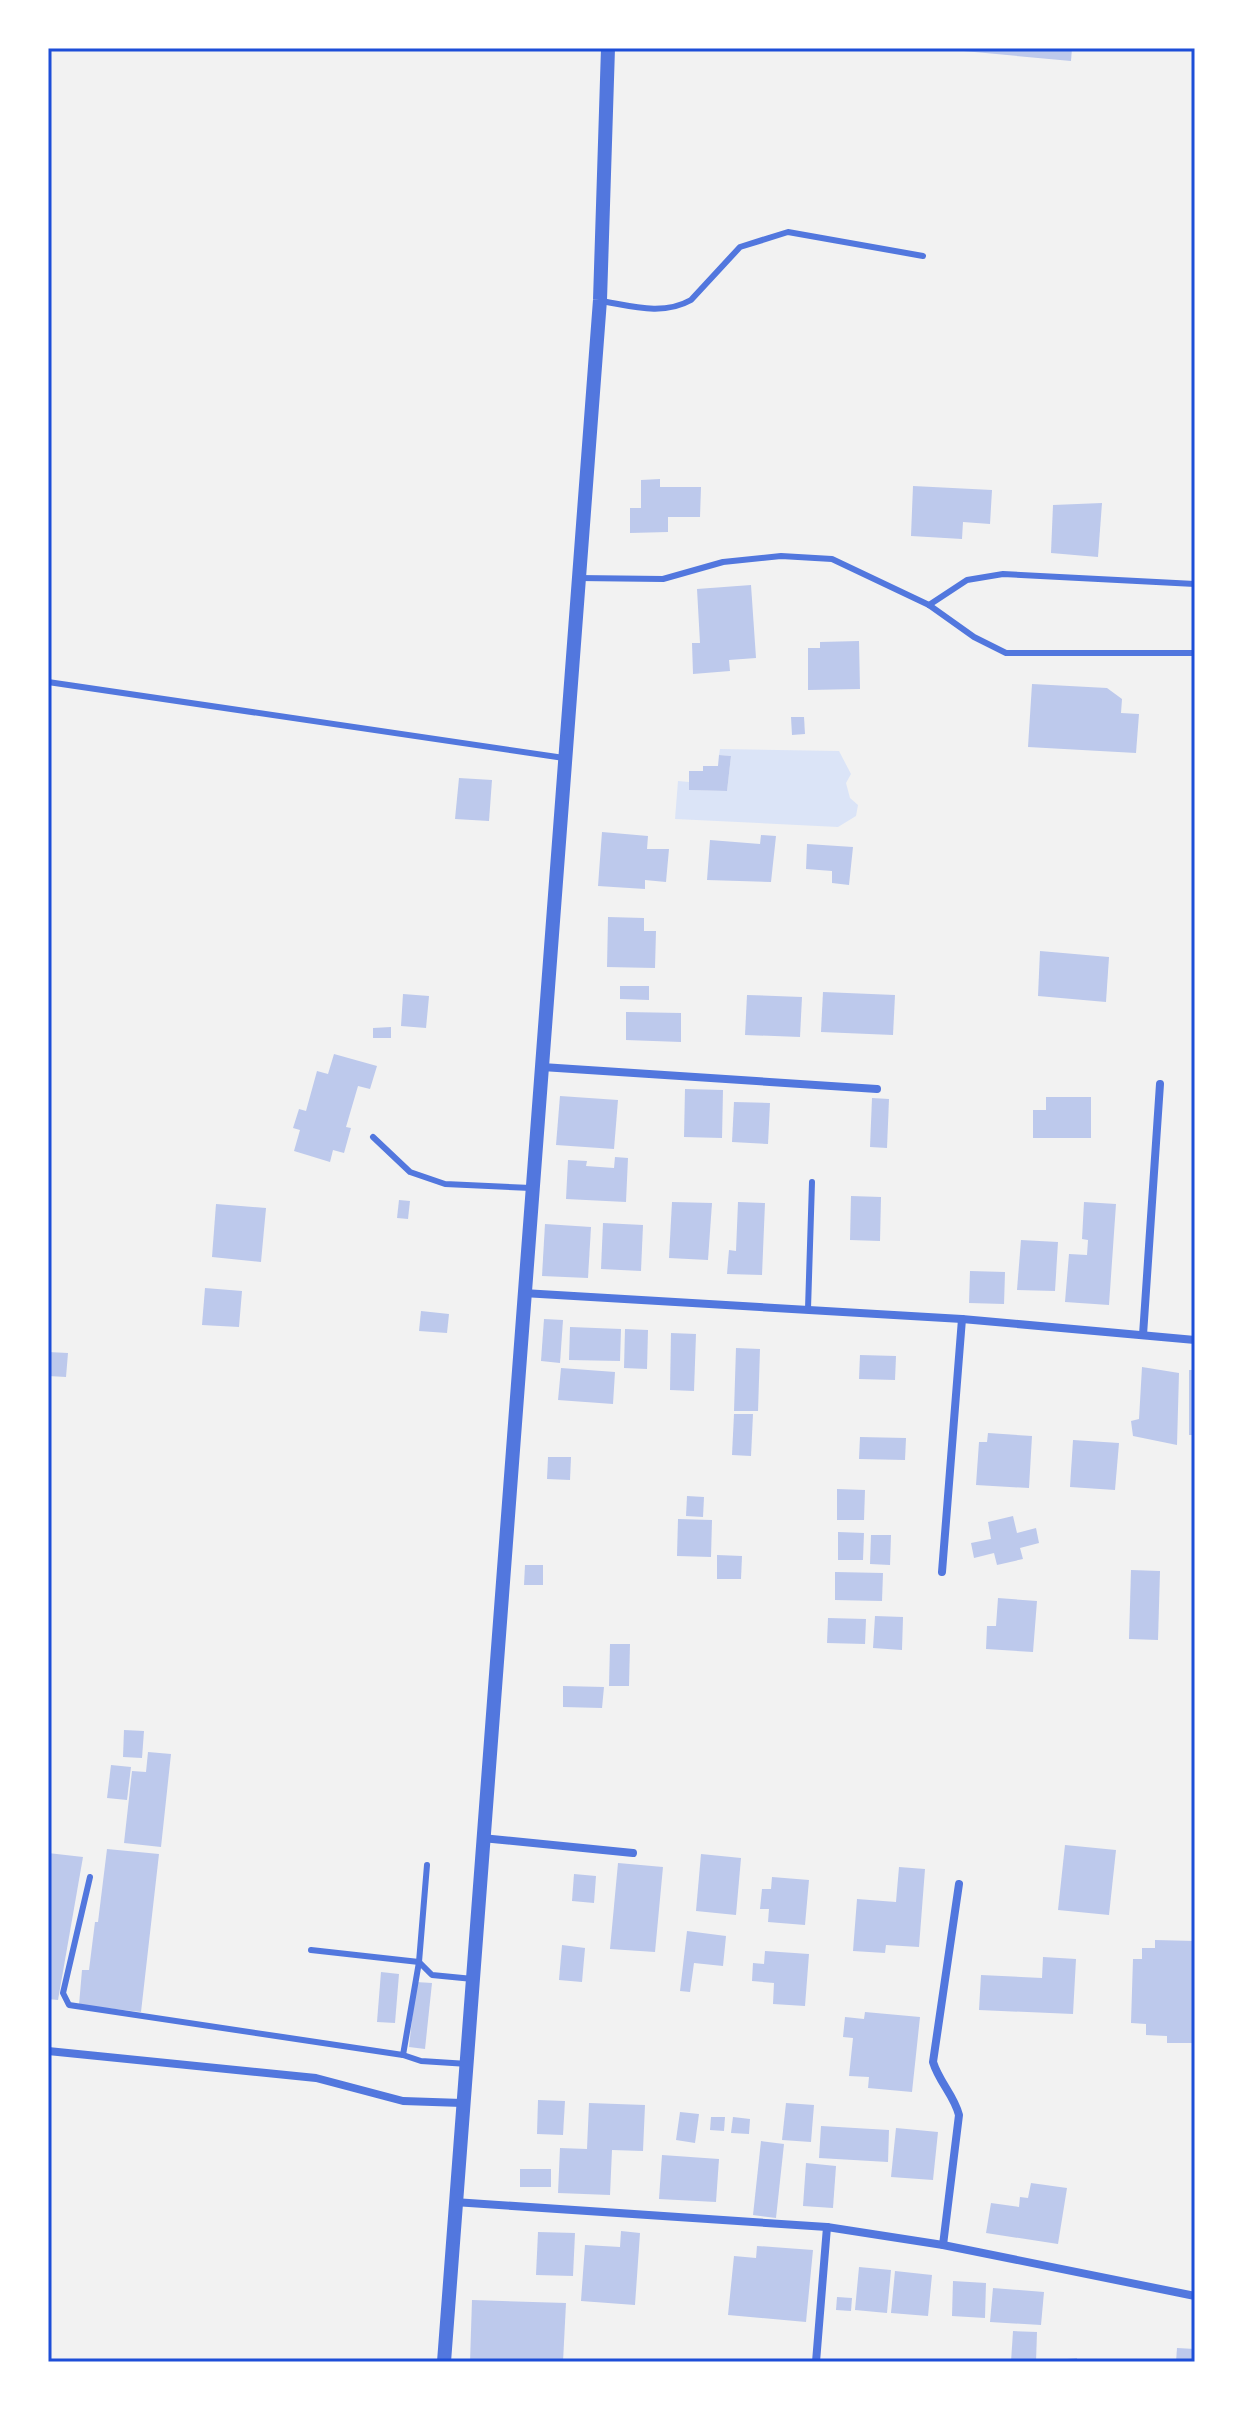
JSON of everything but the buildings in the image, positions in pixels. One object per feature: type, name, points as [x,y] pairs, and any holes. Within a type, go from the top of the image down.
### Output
[{"type":"street","points":[[444,2362],[600,300],[608,48]]},
{"type":"street","points":[[541,1067],[877,1089]]},
{"type":"street","points":[[1143,1335],[1160,1084]]},
{"type":"street","points":[[523,1293],[962,1319],[1195,1340]]},
{"type":"street","points":[[942,1572],[962,1319]]},
{"type":"street","points":[[482,1838],[633,1853]]},
{"type":"street","points":[[943,2245],[959,2115],[955,2099],[937,2076],[933,2062],[959,1884]]},
{"type":"street","points":[[48,2051],[316,2078],[403,2101],[462,2103]]},
{"type":"street","points":[[454,2202],[827,2227],[943,2245],[1195,2296]]},
{"type":"street","points":[[816,2362],[827,2227]]},
{"type":"lane","points":[[600,300],[649,309],[682,305],[691,300],[740,247],[788,232],[923,256]]},
{"type":"lane","points":[[578,578],[663,579],[723,562],[781,556],[832,559],[929,605],[974,637],[1006,653],[1195,653]]},
{"type":"lane","points":[[929,605],[967,580],[1003,574],[1195,584]]},
{"type":"lane","points":[[48,682],[564,758]]},
{"type":"lane","points":[[373,1137],[410,1172],[445,1184],[531,1188]]},
{"type":"lane","points":[[808,1309],[812,1182]]},
{"type":"lane","points":[[403,2055],[419,1962],[427,1865]]},
{"type":"lane","points":[[90,1877],[63,1993],[69,2005],[403,2055],[421,2061],[468,2064]]},
{"type":"lane","points":[[311,1950],[419,1962],[432,1975],[473,1979]]},
{"type":"shaded area","points":[[720,749],[839,751],[851,774],[846,783],[850,798],[858,805],[856,816],[838,827],[675,819],[678,781],[689,782],[690,790],[727,791],[731,756],[719,755]]}]
